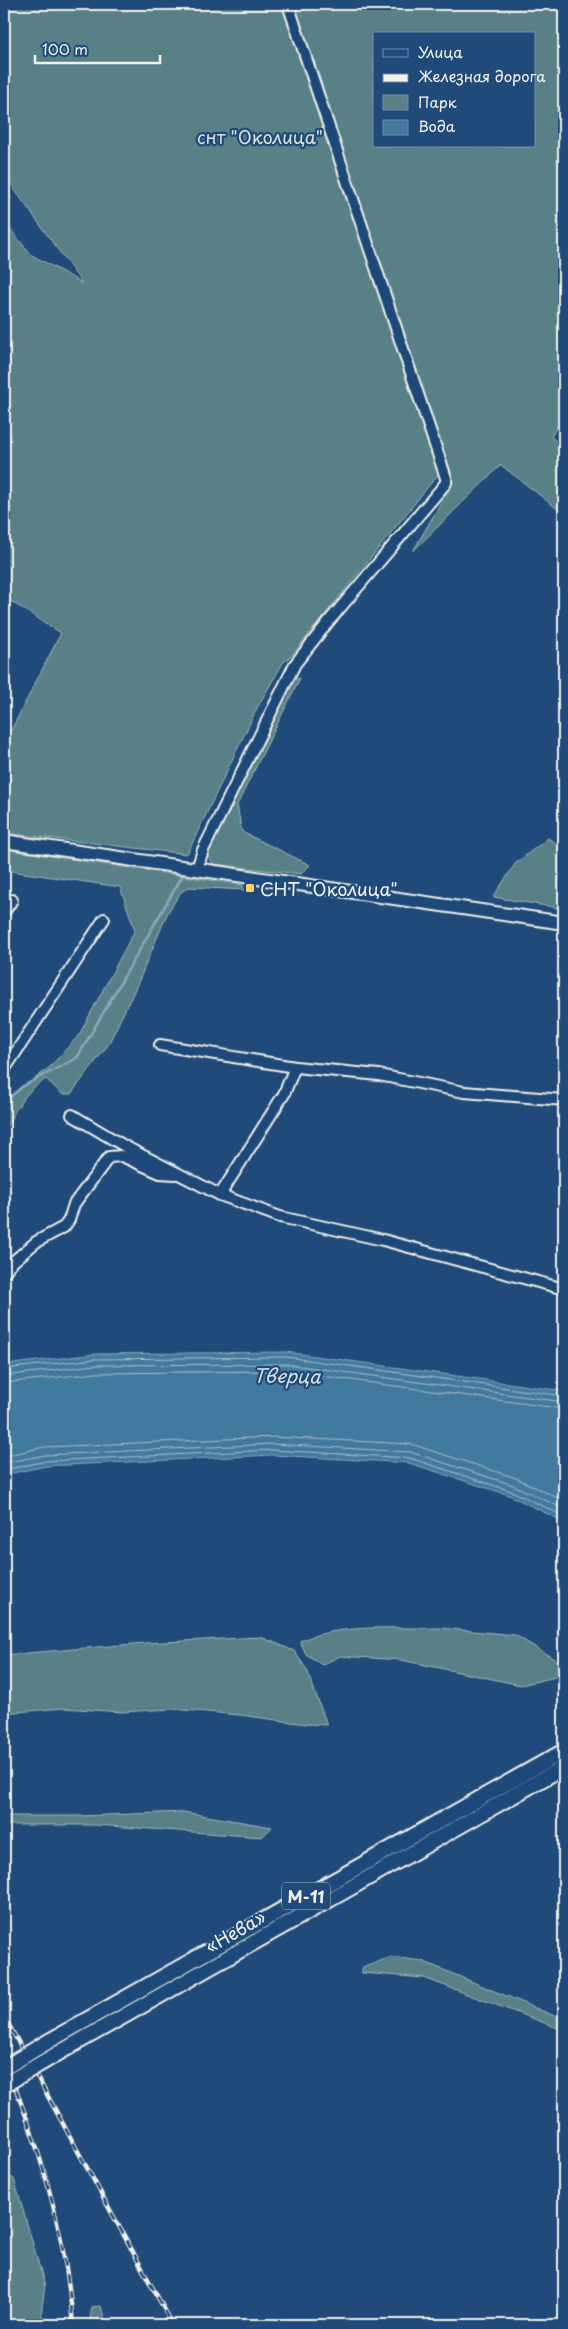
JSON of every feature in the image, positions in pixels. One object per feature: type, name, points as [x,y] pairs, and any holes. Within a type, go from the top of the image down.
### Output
[{"type":"highway","name":"«Нева»","points":[[4,2068],[564,1751]]},
{"type":"highway","name":"«Нева»","points":[[4,2085],[564,1767]]},
{"type":"main road","points":[[4,841],[564,923]]},
{"type":"street","points":[[197,869],[203,850],[234,785],[295,664],[446,483],[288,4]]},
{"type":"street","points":[[4,912],[12,900]]},
{"type":"street","points":[[4,1070],[104,919]]},
{"type":"street","points":[[160,1045],[295,1067],[379,1075],[464,1092],[564,1100]]},
{"type":"street","points":[[220,1194],[284,1094],[295,1067]]},
{"type":"street","points":[[72,1115],[126,1147],[220,1194],[280,1217],[393,1243],[564,1288]]},
{"type":"street","points":[[4,1273],[9,1265],[36,1242],[64,1227],[69,1220],[74,1204],[109,1157],[122,1156],[160,1173],[180,1174]]},
{"type":"green space","name":"снт \"Околица\"","points":[[4,4],[564,4],[564,415],[551,437],[564,448],[564,514],[501,465],[413,551],[453,482],[449,465],[436,477],[293,654],[283,663],[258,706],[187,854],[4,833],[4,744],[61,633],[4,597],[4,221],[30,254],[82,283],[4,175]]},
{"type":"green space","points":[[300,678],[237,805],[242,832],[310,865],[301,874],[213,864],[206,853],[290,682]]},
{"type":"green space","points":[[548,838],[564,848],[564,909],[493,897],[516,863]]},
{"type":"green space","points":[[4,849],[243,885],[244,890],[189,887],[181,892],[168,912],[137,985],[108,1045],[71,1094],[62,1094],[46,1079],[32,1089],[16,1109],[4,1132],[4,1102],[50,1067],[79,1035],[135,930],[120,887],[4,870]]},
{"type":"green space","points":[[440,1628],[515,1635],[564,1665],[564,1675],[521,1685],[401,1660],[340,1656],[322,1665],[306,1654],[300,1641],[316,1635],[351,1629]]},
{"type":"green space","points":[[261,1637],[294,1651],[307,1670],[327,1725],[173,1709],[121,1712],[64,1708],[4,1713],[4,1655],[145,1643]]},
{"type":"green space","points":[[183,1812],[272,1827],[262,1837],[95,1825],[4,1825],[4,1816],[81,1816]]},
{"type":"green space","points":[[391,1957],[422,1961],[557,2017],[558,2028],[424,1978],[362,1973],[362,1968]]},
{"type":"green space","points":[[4,2173],[14,2179],[45,2286],[41,2314],[50,2325],[4,2325]]},
{"type":"green space","points":[[101,2306],[106,2325],[89,2325],[92,2307]]},
{"type":"water","name":"Тверца","points":[[286,1352],[564,1391],[564,1522],[509,1495],[409,1463],[273,1455],[46,1466],[4,1475],[4,1365],[95,1354]]},
{"type":"waterway","points":[[4,1102],[23,1086],[77,1058],[184,873]]},
{"type":"waterway","points":[[215,878],[241,882]]},
{"type":"waterway","points":[[264,885],[276,887]]},
{"type":"railway","points":[[4,2016],[173,2325]]},
{"type":"railway","points":[[4,2060],[29,2124],[49,2190],[64,2257],[73,2325]]},
{"type":"place","name":"СНТ \"Околица\"","points":[[250,888]]}]
